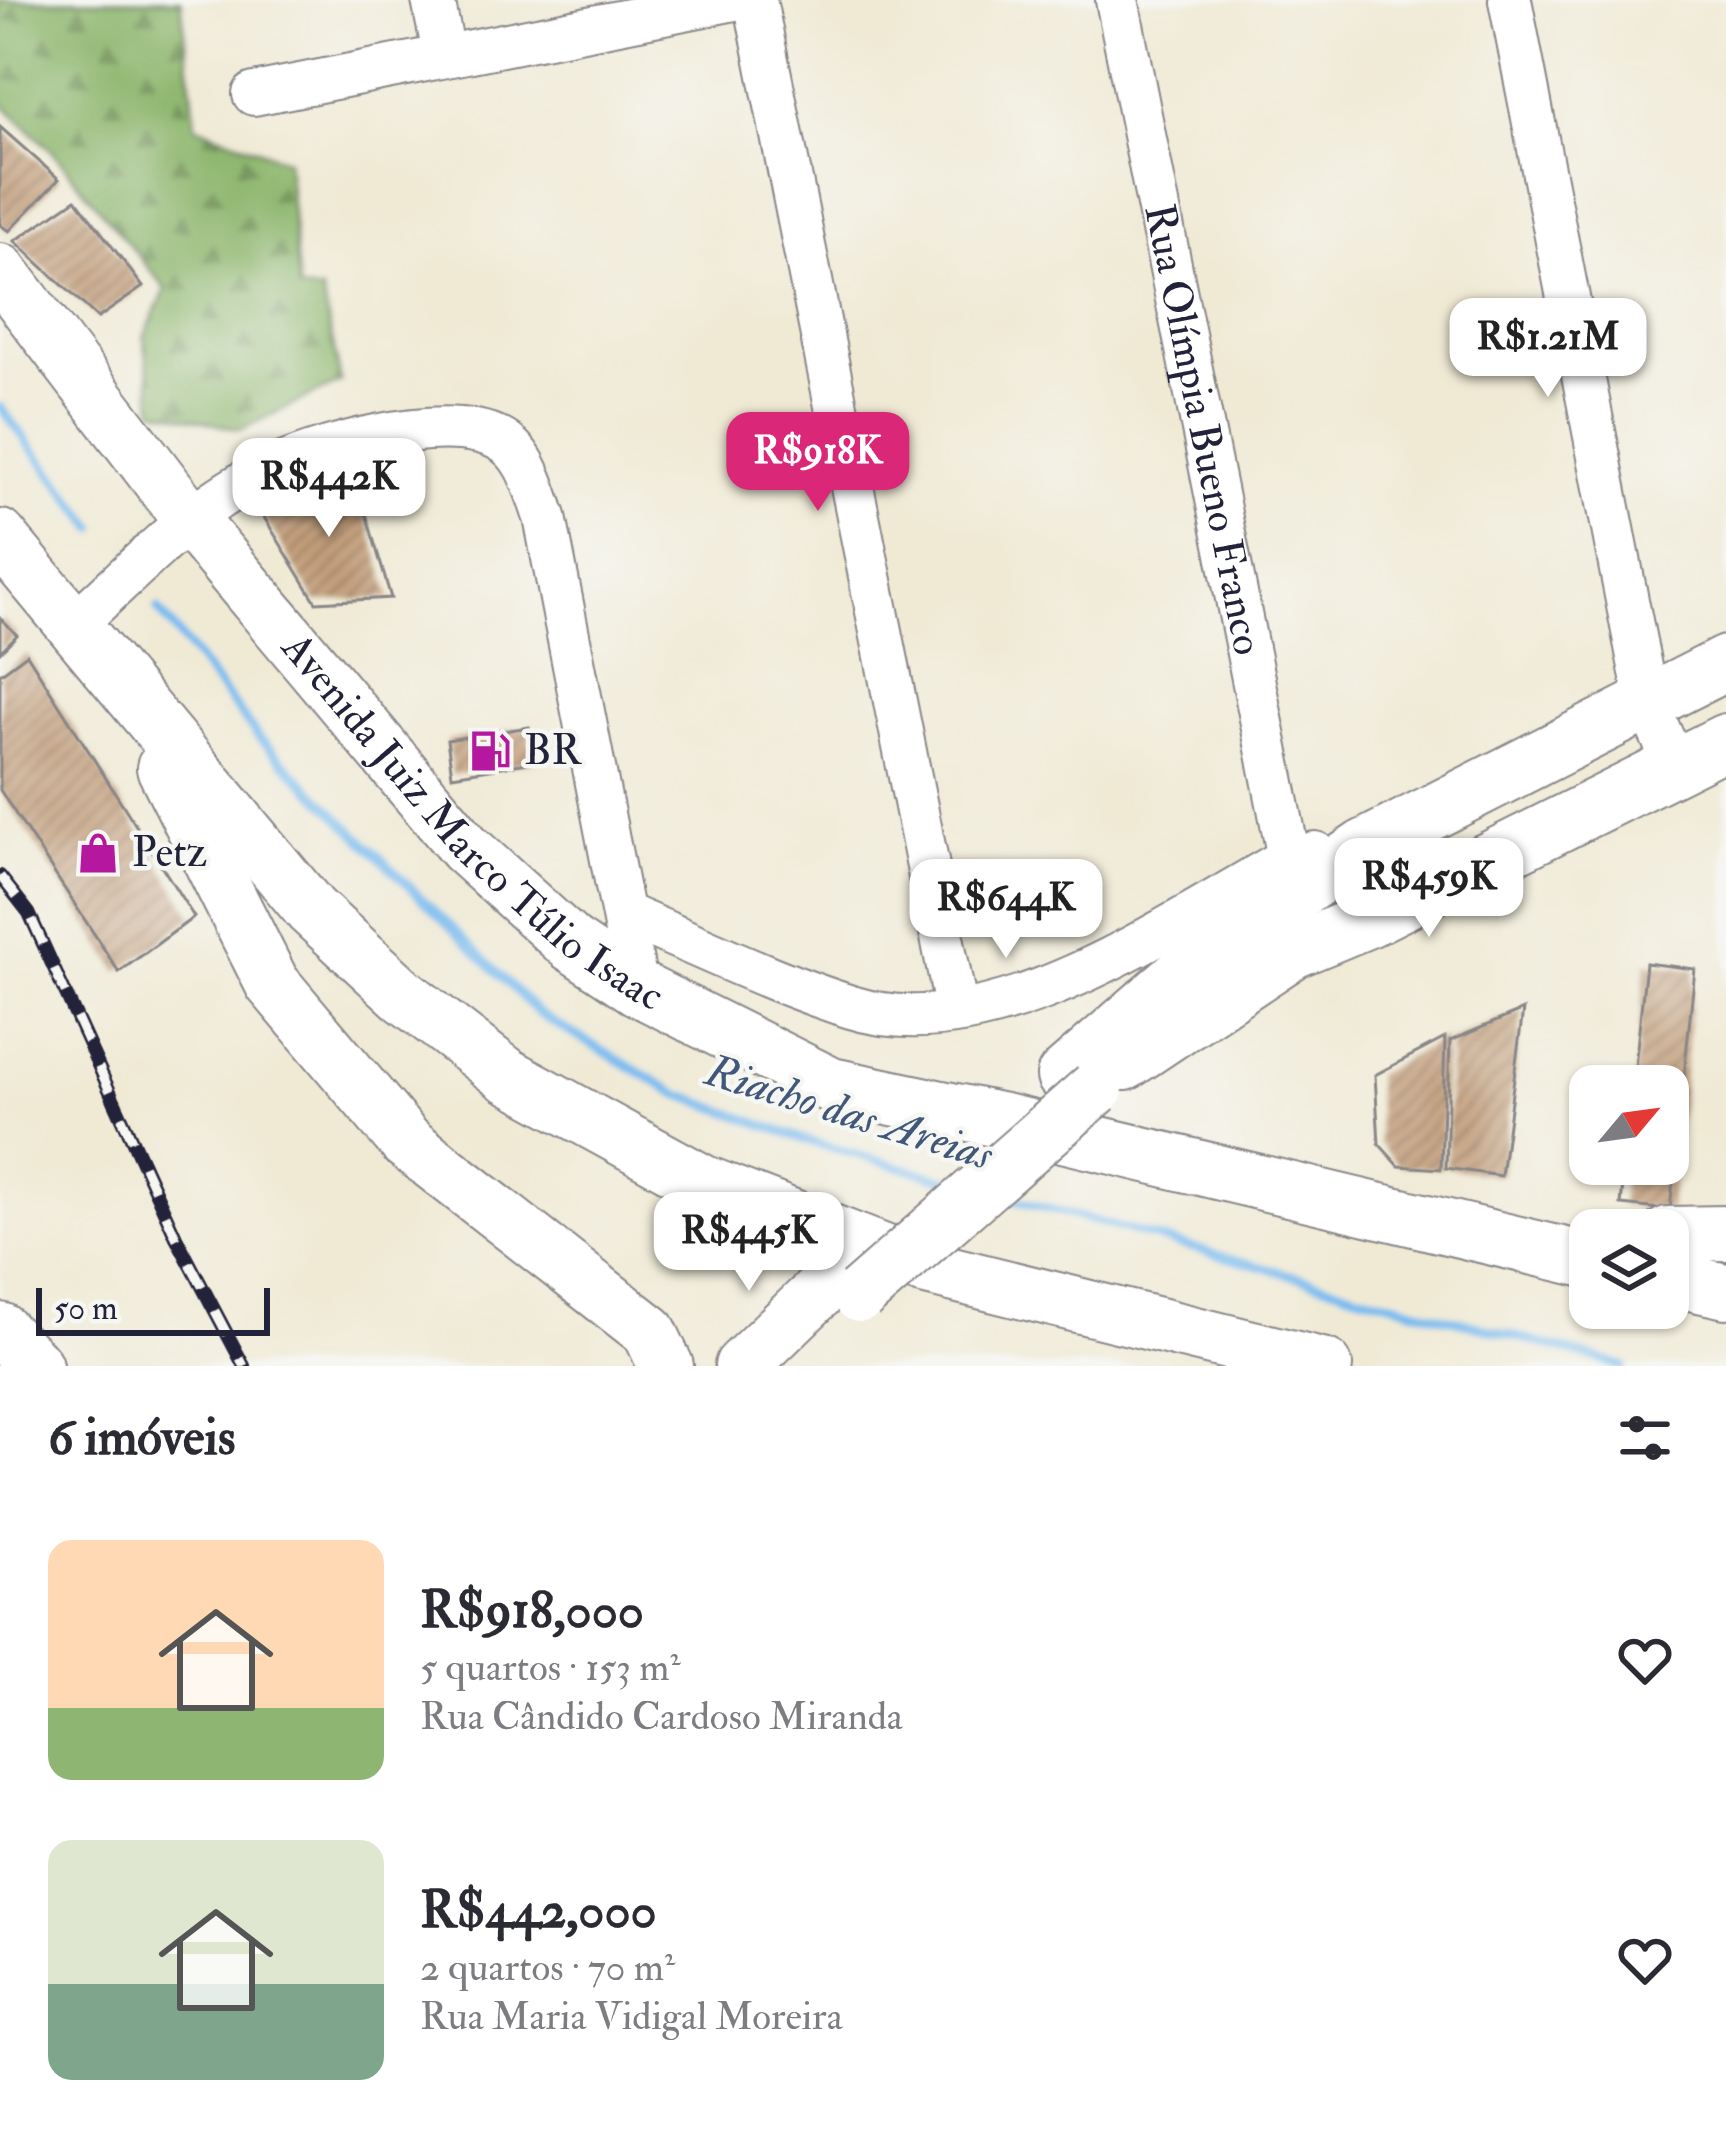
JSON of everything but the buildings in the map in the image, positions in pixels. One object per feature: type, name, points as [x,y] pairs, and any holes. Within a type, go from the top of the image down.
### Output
[{"type":"main road","name":"Avenida Juiz Marco Túlio Isaac","points":[[0,271],[190,521],[465,848],[571,944],[637,988],[831,1085],[1008,1122],[1569,1257]]},
{"type":"main road","points":[[0,537],[311,910],[404,995],[507,1075],[702,1182],[923,1268],[1325,1366]]},
{"type":"main road","points":[[742,1366],[846,1287],[1080,1082],[1195,962],[1364,847],[1726,663]]},
{"type":"main road","points":[[125,691],[272,983],[406,1142],[650,1332],[666,1366]]},
{"type":"main road","points":[[1080,1082],[1293,951],[1726,741]]},
{"type":"main road","points":[[1689,1234],[1726,1233]]},
{"type":"main road","points":[[1470,1235],[1569,1236]]},
{"type":"main road","points":[[1689,1283],[1726,1291]]},
{"type":"main road","points":[[785,1366],[846,1287]]},
{"type":"main road","points":[[0,1330],[35,1366]]},
{"type":"street","points":[[433,0],[444,53]]},
{"type":"street","points":[[254,94],[730,0]]},
{"type":"street","points":[[755,0],[957,1012]]},
{"type":"street","name":"Rua Olímpia Bueno Franco","points":[[1117,0],[1289,858]]},
{"type":"street","points":[[1510,0],[1647,704],[1676,768]]},
{"type":"street","points":[[72,626],[190,521],[259,475],[358,442],[448,426],[501,440],[526,466],[545,517],[637,988]]},
{"type":"street","points":[[623,914],[855,1009],[930,1017],[1005,1004],[1086,969],[1289,858],[1364,847]]},
{"type":"green space","points":[[0,0],[181,0],[196,126],[287,160],[299,289],[322,292],[341,382],[240,430],[154,409],[144,337],[166,289],[52,151],[0,102]]},
{"type":"waterway","name":"Riacho das Areias","points":[[0,407],[95,528]]},
{"type":"waterway","name":"Riacho das Areias","points":[[158,609],[259,738],[540,1015],[678,1094],[808,1141],[958,1183]]},
{"type":"waterway","name":"Riacho das Areias","points":[[1003,1196],[1623,1366]]},
{"type":"railway","points":[[0,876],[29,913],[176,1237],[244,1366]]},
{"type":"place","name":"BR","points":[[490,751]]},
{"type":"place","name":"Petz","points":[[98,853]]}]
